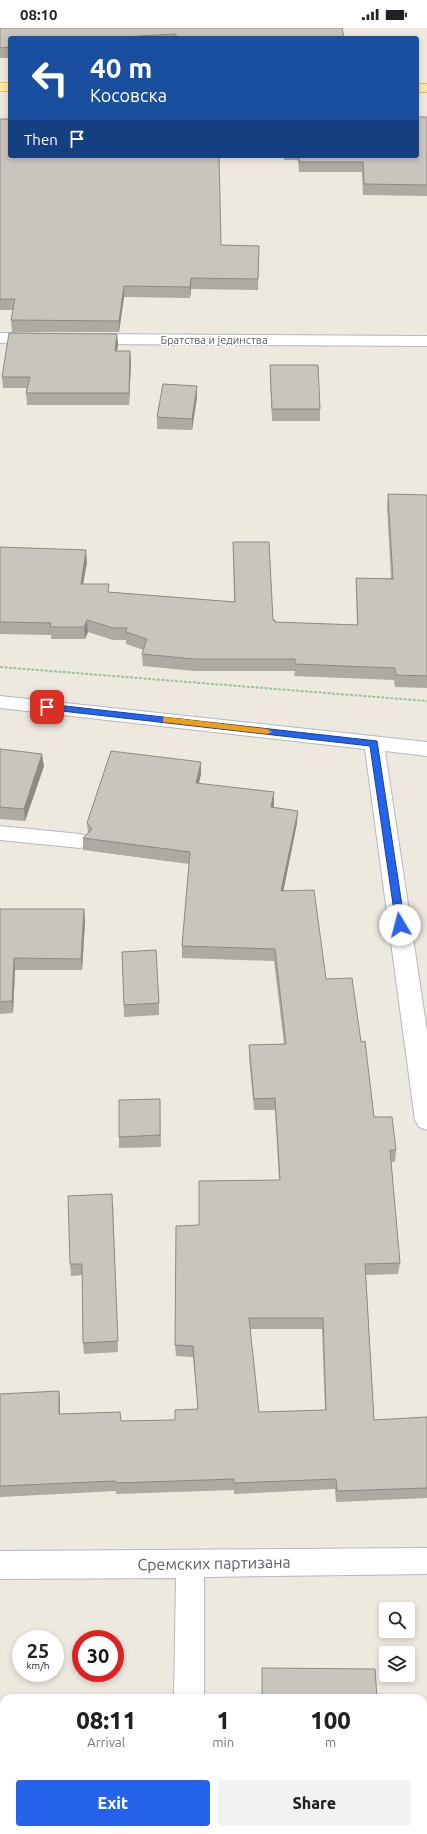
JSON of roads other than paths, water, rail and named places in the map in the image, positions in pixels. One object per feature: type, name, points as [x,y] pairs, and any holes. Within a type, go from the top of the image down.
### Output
[{"type":"street","name":"Братства и јединства","points":[[0,338],[427,341]]},
{"type":"street","points":[[0,702],[427,749]]},
{"type":"street","points":[[374,743],[425,1076],[427,1120]]},
{"type":"street","points":[[0,833],[80,841]]},
{"type":"street","name":"Сремских партизана","points":[[0,1564],[190,1564],[427,1561]]},
{"type":"street","points":[[189,1694],[190,1564]]}]
